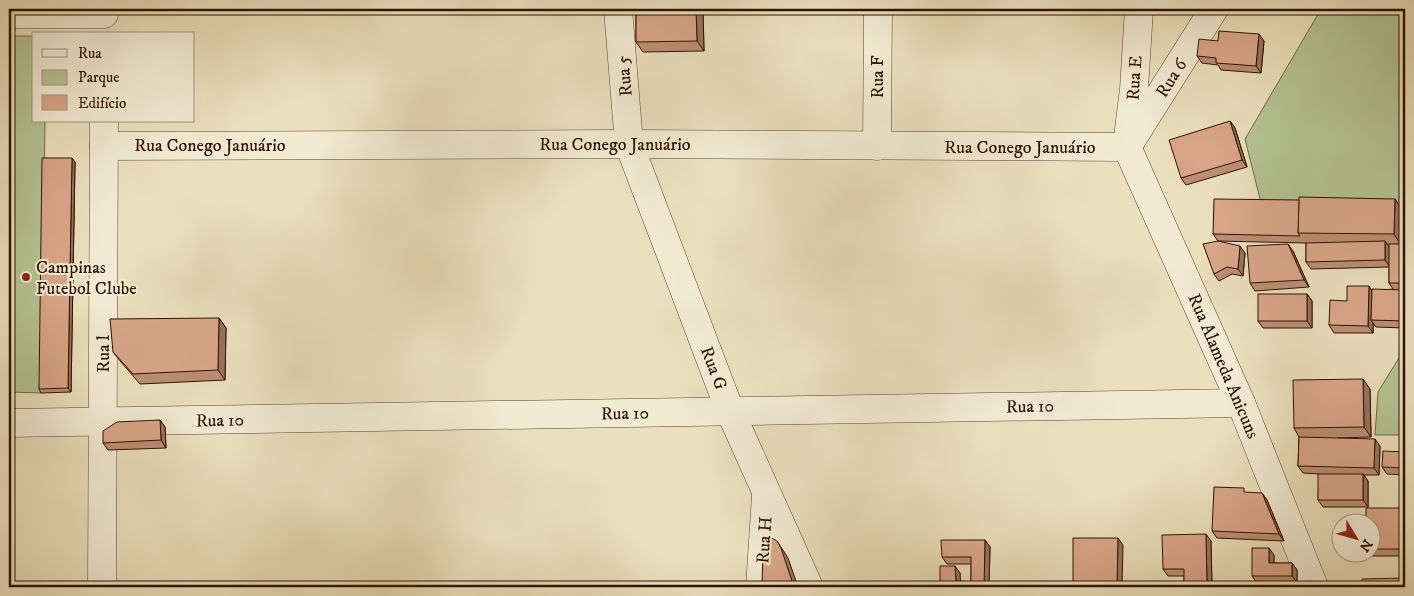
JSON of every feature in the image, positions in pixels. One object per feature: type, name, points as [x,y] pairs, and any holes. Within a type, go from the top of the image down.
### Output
[{"type":"street","name":"Rua 5","points":[[618,9],[629,144]]},
{"type":"street","name":"Rua F","points":[[878,9],[878,146]]},
{"type":"street","name":"Rua E","points":[[1127,147],[1134,90],[1139,9]]},
{"type":"street","name":"Rua 6","points":[[1127,147],[1214,9]]},
{"type":"street","points":[[9,14],[104,19]]},
{"type":"street","name":"Rua Conego Januário","points":[[104,134],[629,144],[1127,147]]},
{"type":"street","name":"Rua l","points":[[102,587],[104,134]]},
{"type":"street","name":"Rua G","points":[[629,144],[730,411],[810,587]]},
{"type":"street","name":"Rua Alameda Anicuns","points":[[1127,147],[1241,403],[1314,587]]},
{"type":"street","name":"Rua 10","points":[[9,423],[1241,403]]},
{"type":"street","name":"Rua H","points":[[760,587],[767,492]]},
{"type":"green space","points":[[1321,9],[1405,9],[1405,209],[1261,203],[1245,139]]},
{"type":"green space","name":"Campinas Futebol Clube","points":[[9,36],[32,36],[32,122],[45,122],[41,393],[9,392]]},
{"type":"green space","points":[[1405,348],[1405,435],[1375,435],[1378,392]]},
{"type":"building","points":[[636,9],[696,9],[697,41],[636,42]]},
{"type":"building","points":[[1219,31],[1259,34],[1256,66],[1216,63],[1216,58],[1197,56],[1199,39],[1218,41]]},
{"type":"building","points":[[1230,121],[1242,160],[1181,178],[1169,140]]},
{"type":"building","points":[[42,158],[72,158],[68,388],[39,389]]},
{"type":"building","points":[[1299,197],[1395,199],[1394,234],[1298,233]]},
{"type":"building","points":[[1214,199],[1299,200],[1298,233],[1300,236],[1213,234]]},
{"type":"building","points":[[1218,241],[1240,246],[1238,269],[1227,267],[1214,274],[1203,244]]},
{"type":"building","points":[[1385,241],[1385,260],[1306,262],[1306,243]]},
{"type":"building","points":[[1288,244],[1304,280],[1250,283],[1247,246]]},
{"type":"building","points":[[1389,244],[1405,244],[1405,283],[1389,283]]},
{"type":"building","points":[[1347,286],[1369,286],[1368,326],[1329,325],[1330,300],[1347,301]]},
{"type":"building","points":[[1372,289],[1405,290],[1405,321],[1371,320]]},
{"type":"building","points":[[1258,294],[1307,294],[1307,321],[1258,321]]},
{"type":"building","points":[[219,318],[218,370],[133,374],[113,352],[110,319]]},
{"type":"building","points":[[1363,379],[1364,427],[1294,428],[1293,380]]},
{"type":"building","points":[[160,420],[161,440],[103,443],[103,431],[117,422]]},
{"type":"building","points":[[1299,437],[1375,439],[1374,468],[1298,466]]},
{"type":"building","points":[[1383,451],[1405,452],[1405,468],[1382,467]]},
{"type":"building","points":[[1318,474],[1363,474],[1363,500],[1318,500]]},
{"type":"building","points":[[1214,487],[1244,488],[1244,492],[1262,493],[1279,534],[1212,531]]},
{"type":"building","points":[[1366,508],[1405,508],[1405,549],[1382,549],[1382,514],[1366,514]]},
{"type":"building","points":[[1206,534],[1207,585],[1184,585],[1184,569],[1163,569],[1162,535]]},
{"type":"building","points":[[770,537],[777,541],[781,548],[794,587],[762,587],[763,547]]},
{"type":"building","points":[[1073,538],[1118,538],[1117,587],[1038,587],[1038,582],[1073,583]]},
{"type":"building","points":[[941,540],[985,540],[984,587],[940,587],[940,566],[955,566],[956,581],[971,582],[971,557],[942,557]]},
{"type":"building","points":[[1252,548],[1269,548],[1269,563],[1292,563],[1292,576],[1252,576]]},
{"type":"building","points":[[1405,578],[1405,587],[1362,587],[1362,579]]},
{"type":"building","points":[[832,582],[865,582],[867,587],[835,587]]},
{"type":"place","name":"Campinas Futebol Clube","points":[[26,277]]}]
